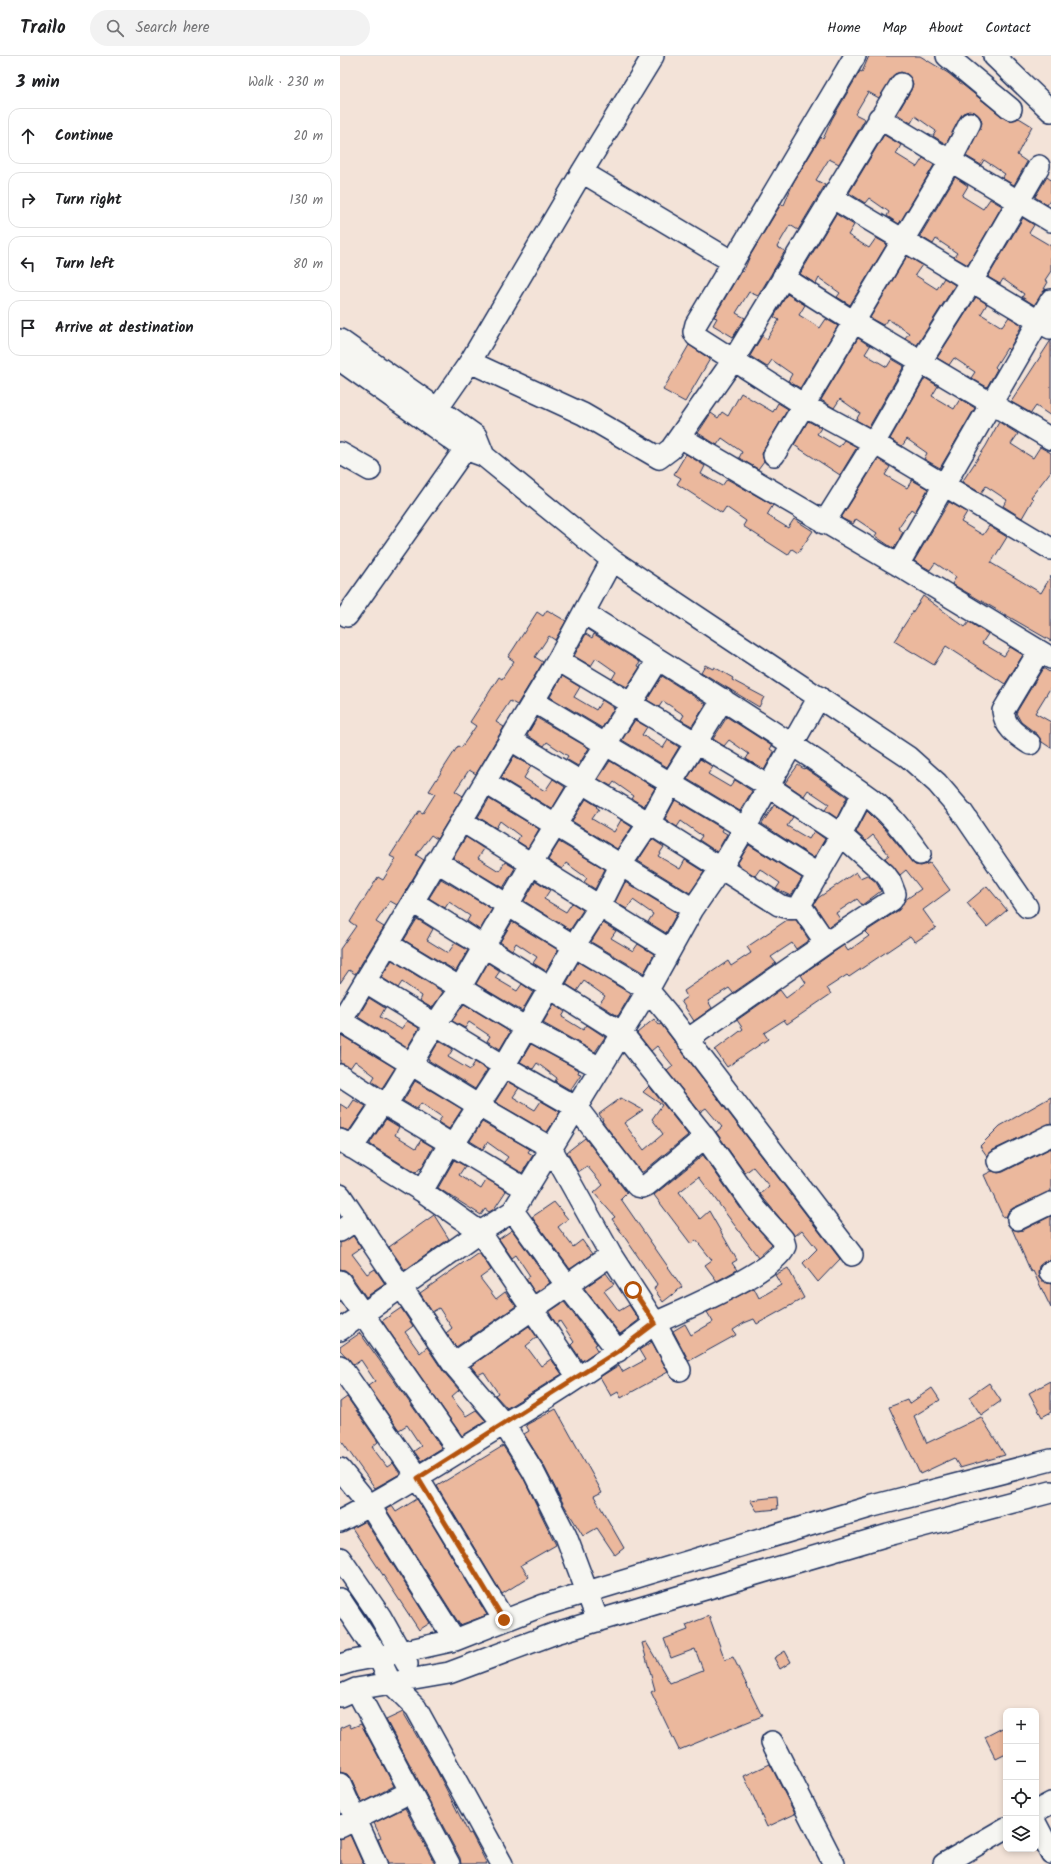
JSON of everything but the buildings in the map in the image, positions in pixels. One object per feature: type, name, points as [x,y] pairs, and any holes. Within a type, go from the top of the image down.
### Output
[{"type":"street","points":[[438,408],[470,362],[582,172],[653,56]]},
{"type":"street","points":[[855,56],[696,324],[694,332],[696,336],[804,405],[874,444],[1051,549]]},
{"type":"street","points":[[947,56],[1011,109]]},
{"type":"street","points":[[994,56],[1049,105]]},
{"type":"street","points":[[470,362],[583,414],[659,458],[671,449],[734,359],[901,84]]},
{"type":"street","points":[[879,118],[1051,221]]},
{"type":"street","points":[[774,455],[951,160],[970,124]]},
{"type":"street","points":[[824,523],[874,444],[921,361],[972,281],[1039,166]]},
{"type":"street","points":[[582,172],[733,262]]},
{"type":"street","points":[[833,198],[1045,324]]},
{"type":"street","points":[[783,277],[854,322],[1051,439]]},
{"type":"street","points":[[898,565],[991,403],[1045,324],[1051,300]]},
{"type":"street","points":[[340,340],[476,436],[484,456]]},
{"type":"street","points":[[340,360],[465,449],[484,456],[612,560],[908,757],[937,783],[962,812],[1027,907]]},
{"type":"street","points":[[680,437],[824,523],[898,565],[1045,654],[1003,711],[1004,719],[1011,731],[1030,744]]},
{"type":"street","points":[[347,616],[465,449]]},
{"type":"street","points":[[340,453],[370,470]]},
{"type":"street","points":[[612,560],[558,660],[486,783],[436,861],[366,982],[341,1022],[410,1065],[552,1148],[611,1255],[655,1323],[680,1370]]},
{"type":"street","points":[[584,613],[793,744],[879,803],[920,854]]},
{"type":"street","points":[[558,660],[768,786],[841,835],[885,874],[890,881],[895,894],[892,900],[826,942],[688,1040]]},
{"type":"street","points":[[578,1377],[480,1232],[422,1190],[346,1144],[379,1108],[386,1105],[435,1025],[460,988],[532,863],[582,782],[607,745],[658,660]]},
{"type":"street","points":[[340,1330],[480,1232],[513,1211],[578,1108],[600,1068],[648,990],[693,909],[721,868],[745,828],[819,697]]},
{"type":"street","points":[[422,1190],[447,1148],[453,1145],[504,1066],[574,946],[600,906],[620,866],[649,823],[671,783],[697,744],[723,699]]},
{"type":"street","points":[[533,701],[745,828],[819,875]]},
{"type":"street","points":[[511,740],[649,823],[778,905],[792,909],[800,905],[819,875],[863,792]]},
{"type":"street","points":[[486,783],[620,866],[693,909]]},
{"type":"street","points":[[462,820],[670,950]]},
{"type":"street","points":[[436,861],[648,990],[668,1014],[852,1255]]},
{"type":"street","points":[[340,1521],[370,1506],[418,1478],[510,1421],[618,1351],[655,1323],[750,1276],[778,1257],[785,1246],[782,1239],[756,1209],[705,1138],[622,1033],[413,902]]},
{"type":"street","points":[[800,905],[826,942]]},
{"type":"street","points":[[388,944],[526,1028],[600,1068]]},
{"type":"street","points":[[366,982],[435,1025],[578,1108],[637,1186],[642,1187],[705,1138]]},
{"type":"street","points":[[340,1075],[386,1105],[526,1189]]},
{"type":"street","points":[[998,1161],[1051,1135]]},
{"type":"street","points":[[340,1195],[453,1364],[510,1421],[582,1546]]},
{"type":"street","points":[[1018,1219],[1051,1203]]},
{"type":"street","points":[[513,1211],[618,1351]]},
{"type":"street","points":[[340,1231],[357,1219]]},
{"type":"street","points":[[453,1364],[611,1255]]},
{"type":"street","points":[[340,1281],[459,1452]]},
{"type":"street","points":[[340,1366],[418,1478],[504,1620]]},
{"type":"street","points":[[510,1421],[532,1471],[566,1536],[598,1621]]},
{"type":"street","points":[[340,1665],[352,1661],[455,1640],[544,1605],[872,1506],[1051,1460]]},
{"type":"street","points":[[340,1469],[370,1506],[455,1640]]},
{"type":"street","points":[[449,1864],[410,1792],[348,1693],[391,1683],[449,1673],[556,1633],[888,1535],[1051,1492]]},
{"type":"street","points":[[340,1558],[380,1616],[415,1679],[416,1708]]},
{"type":"street","points":[[340,1599],[378,1656],[391,1683],[416,1708],[502,1864]]},
{"type":"street","points":[[772,1742],[834,1864]]},
{"type":"street","points":[[340,1784],[348,1823],[376,1864]]},
{"type":"street","points":[[348,1823],[410,1792]]},
{"type":"street","points":[[1039,1809],[1051,1803]]},
{"type":"street","points":[[944,1864],[1003,1830]]},
{"type":"street","points":[[1039,1830],[1051,1853]]},
{"type":"route","points":[[504,1620],[418,1478],[515,1418],[618,1351],[655,1323],[633,1290]]}]
